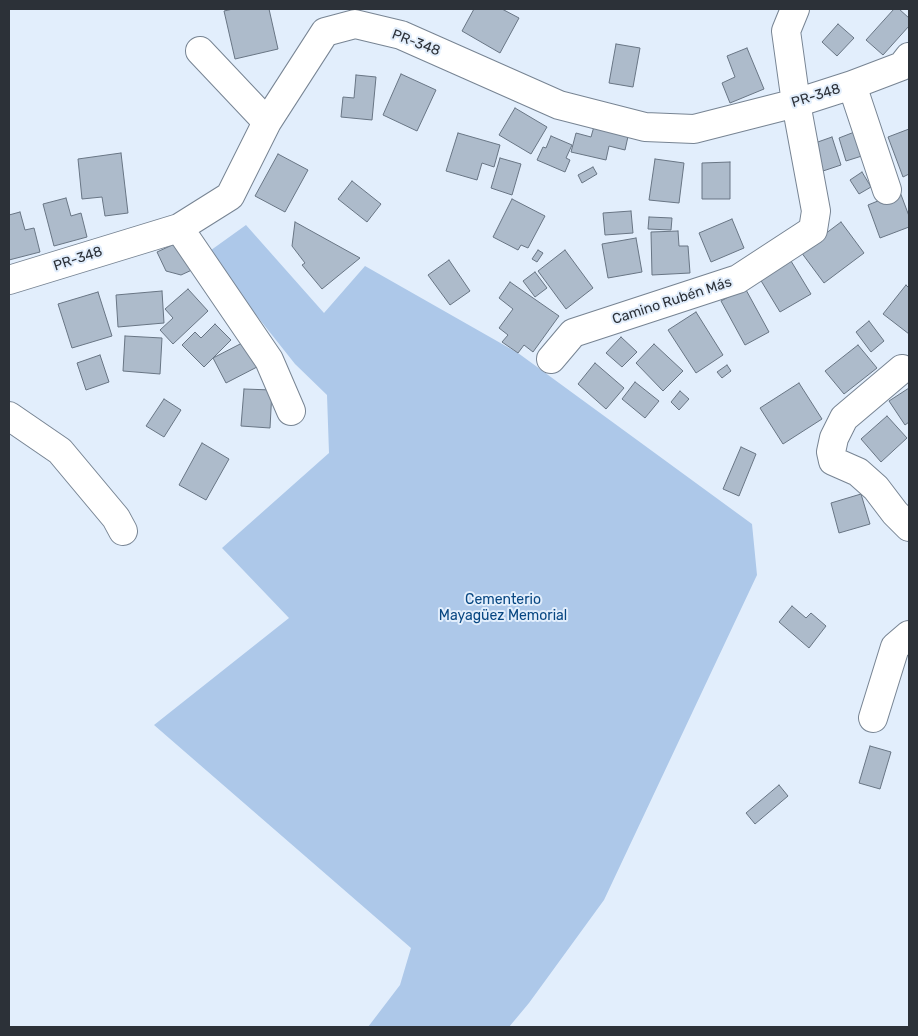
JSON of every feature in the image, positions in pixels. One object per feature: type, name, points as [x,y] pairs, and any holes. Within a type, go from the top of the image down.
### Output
[{"type":"street","name":"Camino Rubén Más","points":[[551,359],[573,333],[738,279],[813,230],[816,211],[796,103],[786,31],[795,9]]},
{"type":"street","name":"PR-348","points":[[11,284],[179,228],[230,196],[267,122],[324,32],[355,24],[401,35],[559,105],[645,127],[694,129],[796,103],[902,66],[909,57]]},
{"type":"street","points":[[200,51],[267,122]]},
{"type":"street","points":[[852,85],[887,190]]},
{"type":"street","points":[[179,228],[269,360],[291,412]]},
{"type":"street","points":[[902,369],[844,418],[834,438],[831,452],[833,461],[858,472],[876,488],[895,513],[909,527]]},
{"type":"street","points":[[9,416],[60,451],[116,518],[123,531]]},
{"type":"street","points":[[873,718],[895,647],[909,635]]},
{"type":"green space","name":"Cementerio Mayagüez Memorial","points":[[246,225],[324,313],[365,266],[518,353],[752,524],[757,575],[604,900],[529,1003],[509,1027],[368,1027],[400,985],[411,948],[154,725],[289,618],[222,548],[329,453],[327,395],[295,364],[207,253]]},
{"type":"building","points":[[233,9],[269,9],[278,49],[235,59],[224,11]]},
{"type":"building","points":[[474,9],[502,9],[519,18],[500,53],[462,31]]},
{"type":"building","points":[[894,9],[899,9],[909,18],[909,26],[883,55],[866,40]]},
{"type":"building","points":[[838,24],[854,38],[837,56],[822,42]]},
{"type":"building","points":[[616,44],[640,48],[633,87],[609,83]]},
{"type":"building","points":[[747,48],[764,89],[730,103],[722,83],[735,77],[727,56]]},
{"type":"building","points":[[401,74],[436,90],[417,131],[383,115]]},
{"type":"building","points":[[356,75],[376,77],[372,120],[341,117],[343,97],[354,98]]},
{"type":"building","points":[[515,108],[547,127],[531,154],[499,135]]},
{"type":"building","points":[[595,123],[629,132],[625,150],[609,146],[606,160],[571,152],[576,133],[591,137]]},
{"type":"building","points":[[909,129],[909,174],[903,177],[888,137]]},
{"type":"building","points":[[857,131],[865,155],[846,161],[839,138]]},
{"type":"building","points":[[458,133],[500,145],[494,167],[482,163],[477,180],[446,171]]},
{"type":"building","points":[[551,136],[572,145],[566,158],[570,160],[565,172],[537,160],[543,147],[546,148]]},
{"type":"building","points":[[832,137],[841,165],[823,171],[815,143]]},
{"type":"building","points":[[121,153],[128,213],[105,216],[102,197],[82,199],[78,159]]},
{"type":"building","points":[[278,154],[308,170],[285,212],[255,196]]},
{"type":"building","points":[[500,158],[521,164],[512,195],[491,188]]},
{"type":"building","points":[[655,159],[684,163],[679,203],[649,200]]},
{"type":"building","points":[[730,162],[730,199],[702,199],[702,163]]},
{"type":"building","points":[[593,167],[597,174],[582,183],[578,175]]},
{"type":"building","points":[[862,172],[871,187],[859,194],[850,180]]},
{"type":"building","points":[[352,181],[381,204],[367,222],[338,199]]},
{"type":"building","points":[[900,192],[909,216],[909,227],[880,238],[868,205]]},
{"type":"building","points":[[66,198],[71,216],[81,213],[87,237],[54,246],[43,204]]},
{"type":"building","points":[[512,199],[545,216],[528,248],[521,245],[518,250],[493,237]]},
{"type":"building","points":[[631,211],[633,233],[605,235],[603,213]]},
{"type":"building","points":[[20,212],[25,230],[34,228],[40,252],[9,260],[9,215]]},
{"type":"building","points":[[649,217],[672,218],[671,230],[648,229]]},
{"type":"building","points":[[732,219],[744,248],[711,262],[699,233]]},
{"type":"building","points":[[295,222],[360,258],[322,289],[302,265],[305,263],[292,246]]},
{"type":"building","points":[[841,222],[864,253],[824,283],[801,252]]},
{"type":"building","points":[[678,231],[679,246],[688,246],[690,273],[652,275],[651,232]]},
{"type":"building","points":[[636,238],[642,272],[608,278],[602,244]]},
{"type":"building","points":[[181,241],[194,269],[181,275],[166,271],[157,252]]},
{"type":"building","points":[[538,250],[543,253],[537,262],[532,259]]},
{"type":"building","points":[[565,250],[593,288],[566,309],[538,271]]},
{"type":"building","points":[[449,260],[470,291],[450,305],[428,275]]},
{"type":"building","points":[[791,261],[811,294],[780,312],[760,279]]},
{"type":"building","points":[[535,272],[547,288],[535,297],[523,281]]},
{"type":"building","points":[[510,282],[559,316],[533,352],[524,345],[518,353],[502,342],[508,335],[499,328],[513,309],[499,298]]},
{"type":"building","points":[[906,285],[909,288],[909,334],[883,314]]},
{"type":"building","points":[[745,288],[769,332],[745,345],[721,301]]},
{"type":"building","points":[[188,289],[208,311],[173,344],[160,330],[173,318],[165,309]]},
{"type":"building","points":[[162,291],[164,323],[118,327],[116,295]]},
{"type":"building","points":[[98,292],[112,336],[72,348],[58,304]]},
{"type":"building","points":[[696,312],[723,355],[696,373],[668,330]]},
{"type":"building","points":[[869,321],[884,341],[871,352],[856,332]]},
{"type":"building","points":[[215,324],[231,340],[204,367],[182,345],[195,332],[201,338]]},
{"type":"building","points":[[125,336],[162,338],[160,374],[123,371]]},
{"type":"building","points":[[621,337],[637,352],[622,367],[606,353]]},
{"type":"building","points":[[244,342],[257,367],[226,383],[213,358]]},
{"type":"building","points":[[654,344],[683,371],[663,391],[636,363]]},
{"type":"building","points":[[858,345],[877,368],[844,394],[825,371]]},
{"type":"building","points":[[100,355],[109,382],[86,390],[77,363]]},
{"type":"building","points":[[595,363],[624,388],[606,409],[578,384]]},
{"type":"building","points":[[727,365],[731,371],[722,378],[717,372]]},
{"type":"building","points":[[635,382],[659,401],[645,418],[622,399]]},
{"type":"building","points":[[799,383],[822,419],[783,444],[760,408]]},
{"type":"building","points":[[909,388],[909,422],[905,425],[889,401]]},
{"type":"building","points":[[244,389],[272,390],[270,428],[241,426]]},
{"type":"building","points":[[680,391],[689,399],[679,410],[671,402]]},
{"type":"building","points":[[164,399],[181,410],[164,437],[146,426]]},
{"type":"building","points":[[887,416],[907,438],[881,462],[861,439]]},
{"type":"building","points":[[202,443],[229,459],[206,500],[179,485]]},
{"type":"building","points":[[741,447],[756,454],[739,496],[723,489]]},
{"type":"building","points":[[861,494],[870,524],[839,533],[831,503]]},
{"type":"building","points":[[792,606],[806,618],[811,613],[826,626],[809,648],[779,622]]},
{"type":"building","points":[[870,746],[891,752],[880,789],[859,783]]},
{"type":"building","points":[[779,785],[788,796],[755,824],[746,813]]}]
